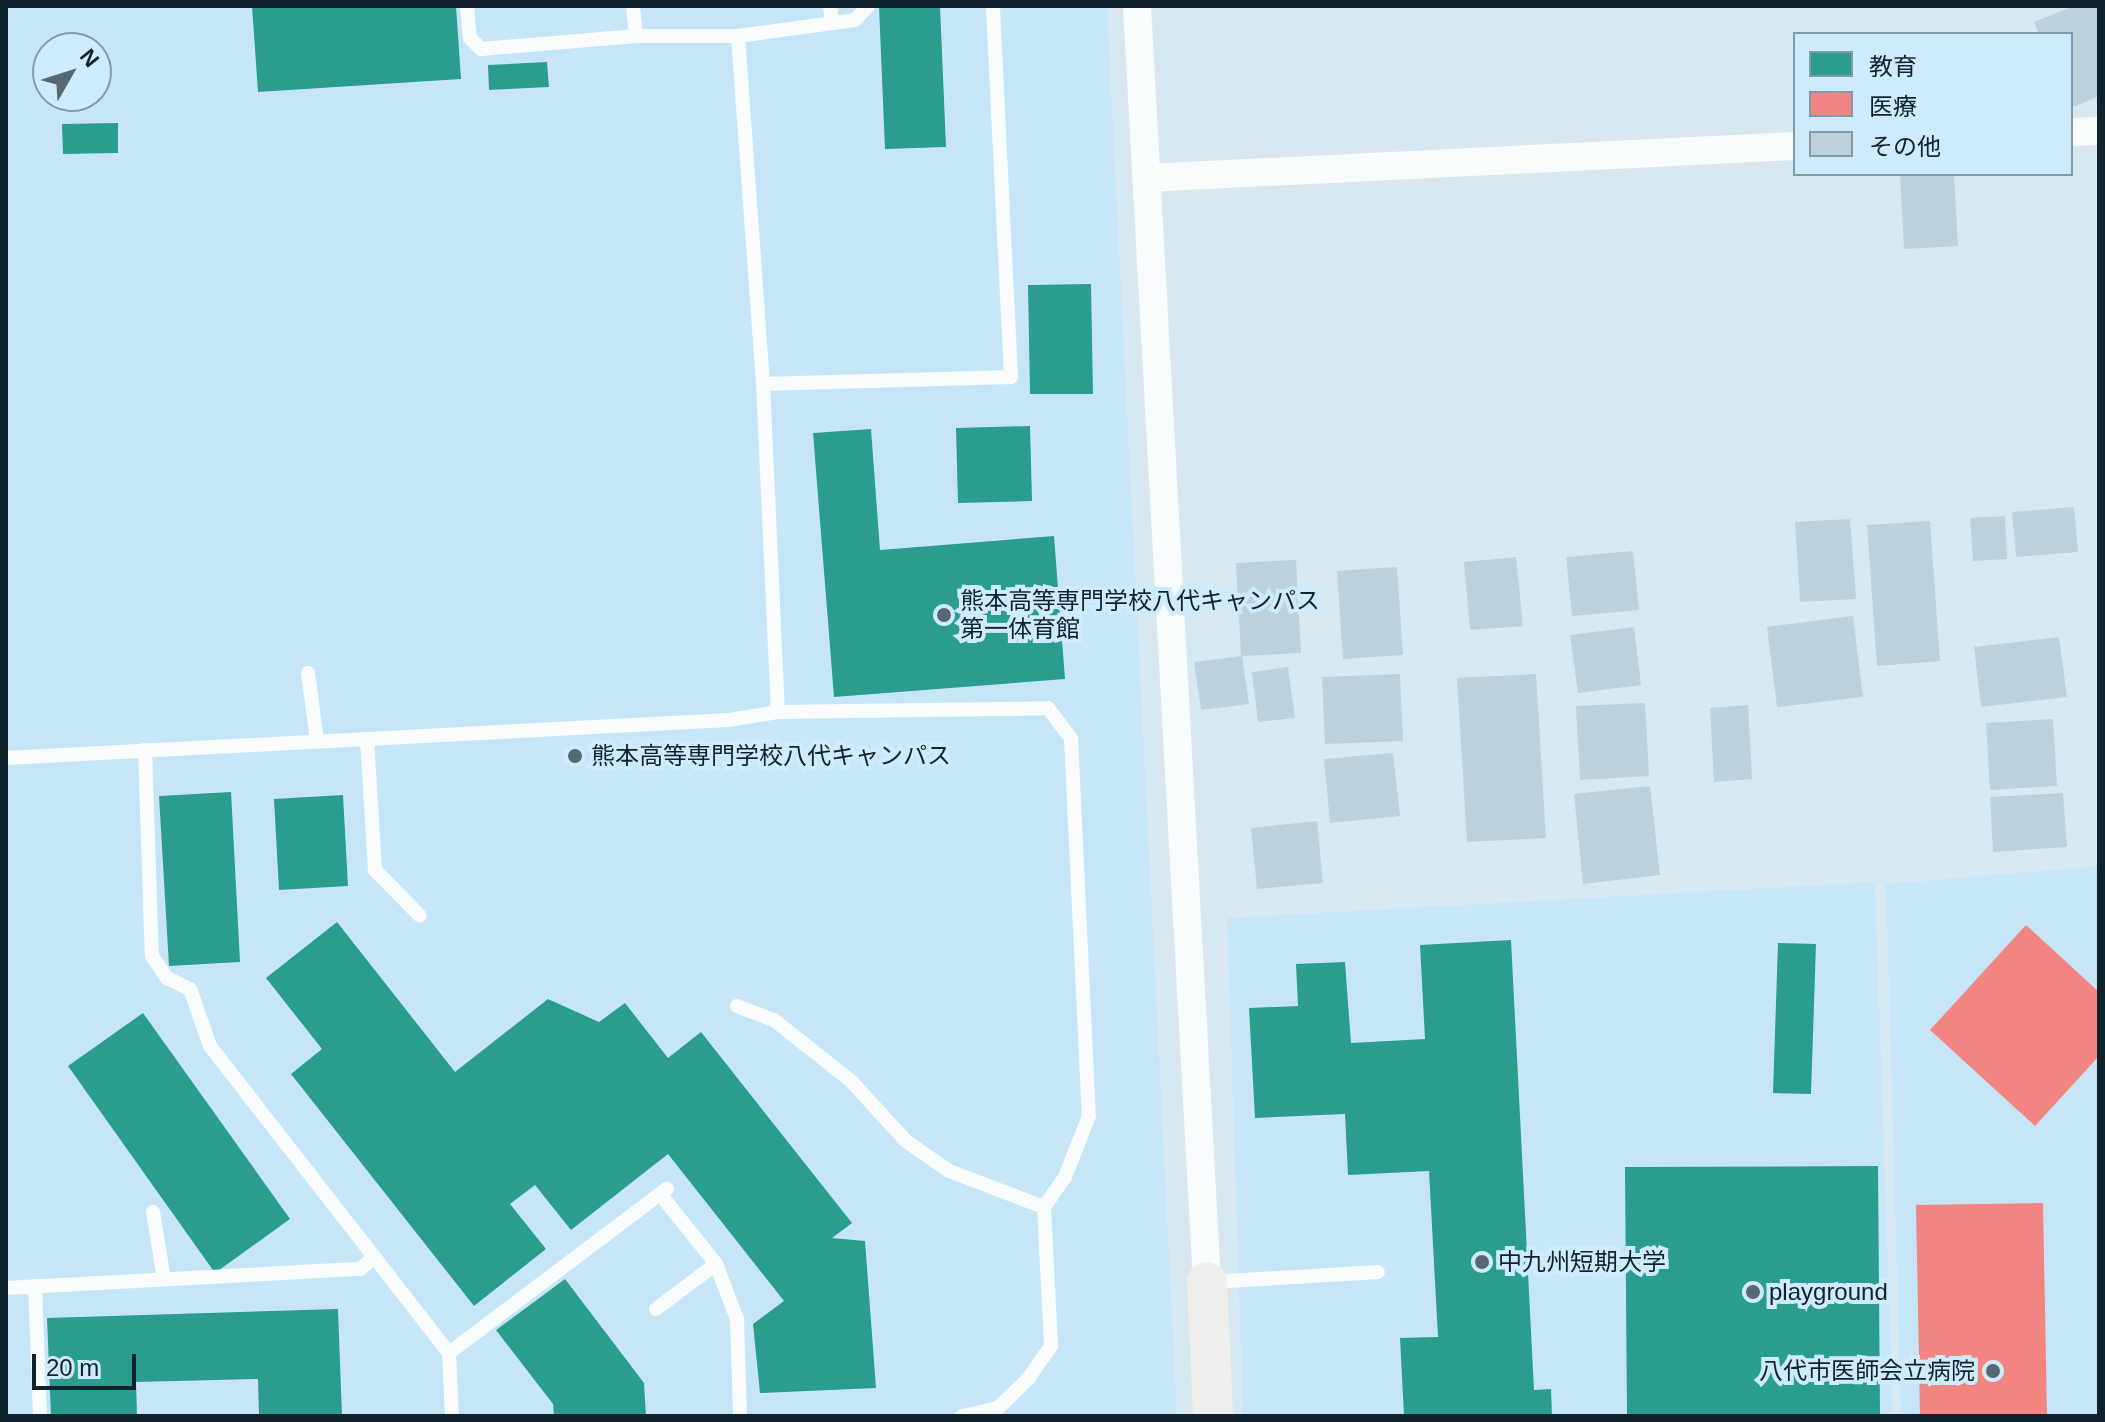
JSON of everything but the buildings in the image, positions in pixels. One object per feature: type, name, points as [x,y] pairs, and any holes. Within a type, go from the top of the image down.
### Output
[{"type":"street","points":[[1137,6],[1213,1416]]},
{"type":"street","points":[[2073,132],[2099,131]]},
{"type":"street","points":[[1147,178],[1793,146]]},
{"type":"lane","points":[[467,6],[470,38],[481,49],[636,36],[738,36],[855,20],[868,6]]},
{"type":"lane","points":[[633,6],[636,36]]},
{"type":"lane","points":[[830,6],[832,23]]},
{"type":"lane","points":[[763,384],[1011,377],[993,6]]},
{"type":"lane","points":[[738,36],[763,384],[778,712]]},
{"type":"lane","points":[[308,673],[317,741]]},
{"type":"lane","points":[[6,758],[729,720],[778,712],[1048,708],[1071,738],[1089,1116],[1065,1177],[1044,1207],[1051,1346],[1029,1378],[998,1408],[962,1416]]},
{"type":"lane","points":[[367,739],[375,870],[420,916]]},
{"type":"lane","points":[[145,750],[152,956],[167,978],[190,989],[210,1046],[449,1353],[452,1416]]},
{"type":"lane","points":[[737,1006],[785,1028],[851,1081],[906,1141],[949,1171],[1044,1207]]},
{"type":"lane","points":[[449,1353],[664,1191],[716,1264],[737,1319],[740,1416]]},
{"type":"lane","points":[[153,1212],[164,1279]]},
{"type":"lane","points":[[6,1288],[360,1269],[375,1257]]},
{"type":"lane","points":[[656,1309],[716,1264]]},
{"type":"lane","points":[[1207,1282],[1378,1272]]},
{"type":"lane","points":[[35,1286],[40,1416]]},
{"type":"shaded area","name":"熊本高等専門学校八代キャンパス","points":[[6,6],[1107,6],[1177,1416],[6,1416]]},
{"type":"shaded area","points":[[2099,866],[2099,1416],[1901,1416],[1886,884]]},
{"type":"shaded area","points":[[1875,882],[1893,1416],[1243,1416],[1227,918]]},
{"type":"place","name":"熊本高等専門学校八代キャンパス 第一体育館","points":[[944,615]]},
{"type":"place","name":"熊本高等専門学校八代キャンパス","points":[[575,756]]},
{"type":"place","name":"中九州短期大学","points":[[1482,1262]]},
{"type":"place","name":"playground","points":[[1753,1292]]},
{"type":"place","name":"八代市医師会立病院","points":[[1993,1371]]}]
